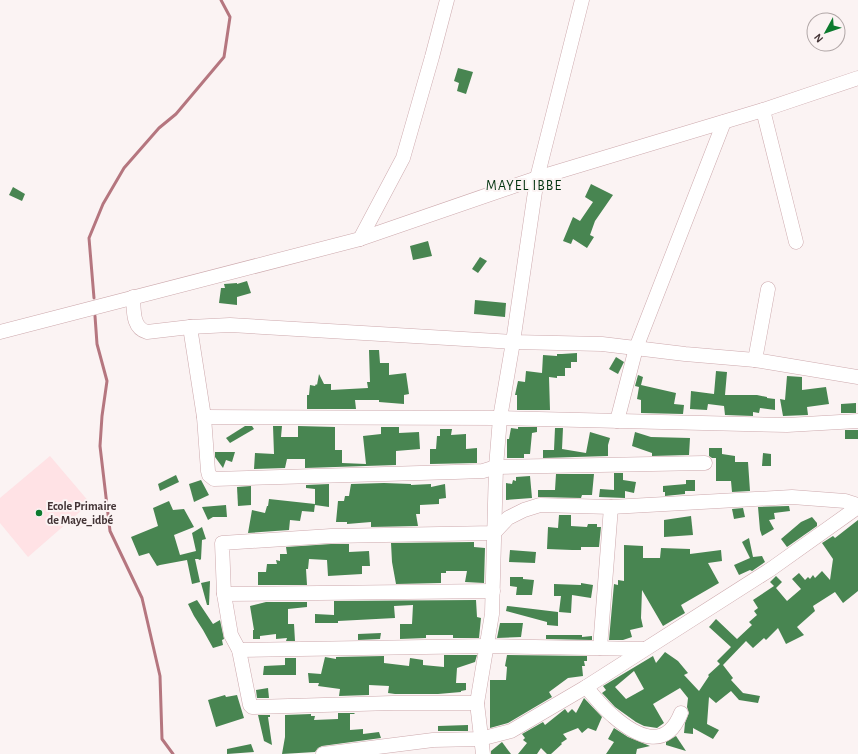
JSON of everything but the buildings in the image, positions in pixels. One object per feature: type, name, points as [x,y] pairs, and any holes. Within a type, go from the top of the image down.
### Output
[{"type":"street","points":[[360,239],[403,158],[447,0]]},
{"type":"street","points":[[482,754],[477,703],[492,614],[496,467],[500,418],[513,342],[537,178],[582,0]]},
{"type":"street","points":[[0,332],[360,239],[537,178],[763,110],[858,78]]},
{"type":"street","points":[[763,110],[796,242]]},
{"type":"street","points":[[618,421],[636,348],[724,122]]},
{"type":"street","points":[[755,360],[768,289]]},
{"type":"street","points":[[133,297],[135,319],[141,330],[147,332],[190,327],[230,326],[513,342],[602,344],[685,354],[755,360],[858,377]]},
{"type":"street","points":[[190,327],[204,417],[208,471],[209,475],[214,479],[462,472],[484,471],[496,467],[705,464]]},
{"type":"street","points":[[204,417],[500,418],[786,425],[858,421]]},
{"type":"street","points":[[477,703],[393,703],[255,707],[250,705],[239,650],[231,635],[224,594],[222,545],[225,542],[332,536],[494,533],[508,518],[524,510],[540,505],[611,507],[792,497],[845,501],[858,506]]},
{"type":"street","points":[[323,754],[433,740],[480,739],[505,734],[586,687],[771,569],[858,506]]},
{"type":"street","points":[[600,648],[611,507]]},
{"type":"street","points":[[224,594],[493,591]]},
{"type":"street","points":[[239,650],[487,646],[644,649]]},
{"type":"street","points":[[586,687],[612,716],[640,734],[653,737],[664,736],[672,731],[678,723],[682,713]]},
{"type":"shaded area","name":"Ecole Primaire de Maye_idbé","points":[[50,456],[90,503],[28,557],[0,523],[0,498]]},
{"type":"waterway","points":[[94,298],[89,238],[103,204],[124,168],[159,128],[176,114],[224,57],[230,17],[221,0]]},
{"type":"waterway","points":[[95,316],[97,344],[107,381],[102,416],[100,446],[110,531],[142,598],[160,676],[162,739],[173,754]]},
{"type":"place","name":"Ecole Primaire de Maye_idbé","points":[[39,513]]},
{"type":"district","name":"MAYEL IBBE","points":[[524,185]]}]
